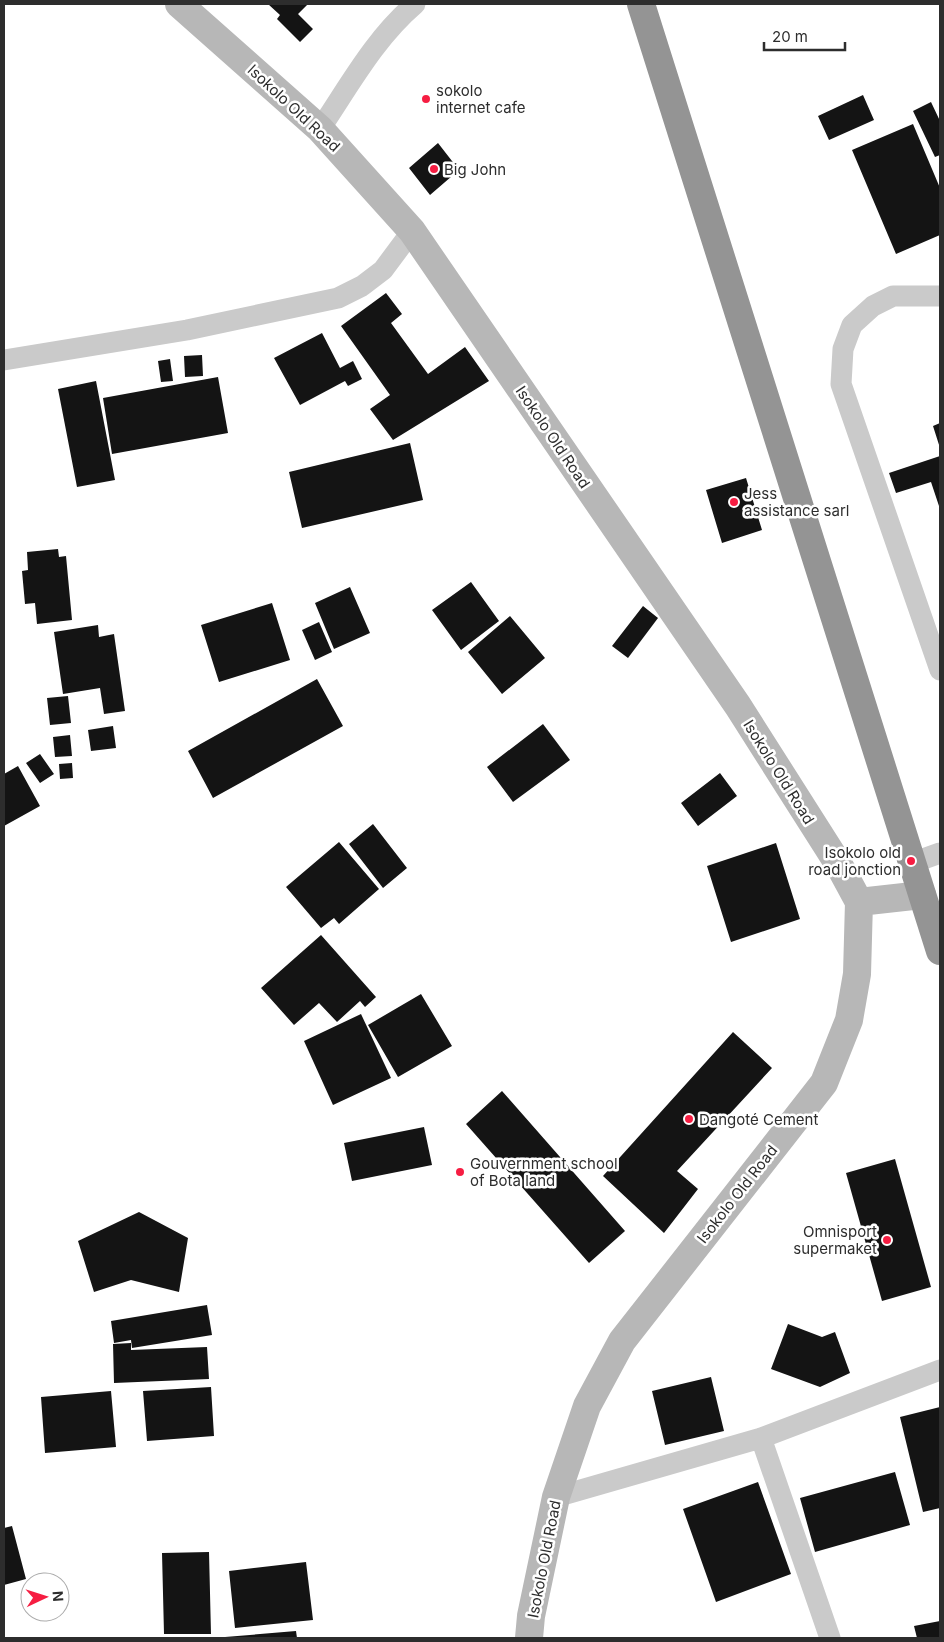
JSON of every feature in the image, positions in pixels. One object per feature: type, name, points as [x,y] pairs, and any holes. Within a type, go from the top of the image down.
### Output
[{"type":"highway","points":[[641,4],[940,951]]},
{"type":"street","name":"Isokolo Old Road","points":[[179,4],[320,129],[412,231],[738,706],[839,865],[859,902],[858,974],[849,1020],[824,1083],[622,1341],[587,1406],[556,1497],[531,1616],[530,1638]]},
{"type":"street","points":[[320,129],[371,53],[402,15],[415,4]]},
{"type":"street","points":[[4,360],[187,330],[338,298],[362,286],[383,270],[412,231]]},
{"type":"street","points":[[940,296],[893,296],[873,306],[852,325],[843,349],[841,384],[940,670]]},
{"type":"street","points":[[912,863],[940,852]]},
{"type":"street","points":[[859,902],[922,895]]},
{"type":"street","points":[[556,1497],[761,1438],[940,1370]]},
{"type":"street","points":[[761,1438],[830,1638]]},
{"type":"building","points":[[268,4],[308,4],[298,14],[313,29],[300,42],[277,19],[280,15]]},
{"type":"building","points":[[863,95],[874,120],[829,140],[818,116]]},
{"type":"building","points":[[931,102],[940,121],[940,155],[935,157],[913,111]]},
{"type":"building","points":[[913,124],[940,188],[940,235],[896,254],[852,150]]},
{"type":"building","name":"Big John","points":[[438,143],[459,170],[430,195],[409,168]]},
{"type":"building","points":[[386,293],[402,314],[391,323],[428,374],[465,347],[489,381],[393,440],[370,409],[390,395],[341,326]]},
{"type":"building","points":[[322,333],[340,368],[353,361],[362,379],[348,386],[345,381],[300,405],[274,358]]},
{"type":"building","points":[[202,355],[203,376],[185,377],[184,356]]},
{"type":"building","points":[[170,359],[173,381],[161,382],[158,361]]},
{"type":"building","points":[[218,377],[228,433],[112,454],[103,398]]},
{"type":"building","points":[[96,381],[115,480],[77,487],[58,389]]},
{"type":"building","points":[[940,423],[940,448],[933,426]]},
{"type":"building","points":[[410,443],[423,500],[302,528],[289,472]]},
{"type":"building","points":[[940,456],[940,509],[931,482],[896,493],[889,473]]},
{"type":"building","points":[[746,478],[762,530],[722,543],[706,490]]},
{"type":"building","points":[[58,549],[59,557],[66,556],[72,620],[37,624],[35,603],[25,604],[22,571],[28,570],[27,552]]},
{"type":"building","points":[[471,582],[499,621],[461,650],[432,610]]},
{"type":"building","points":[[350,587],[370,633],[334,649],[315,603]]},
{"type":"building","points":[[272,603],[290,660],[219,682],[201,625]]},
{"type":"building","points":[[643,606],[658,618],[628,658],[612,646]]},
{"type":"building","points":[[510,616],[545,658],[502,694],[468,652]]},
{"type":"building","points":[[319,622],[332,652],[315,660],[302,630]]},
{"type":"building","points":[[98,625],[99,637],[114,634],[125,711],[104,714],[100,688],[63,694],[54,632]]},
{"type":"building","points":[[317,679],[343,726],[213,798],[188,751]]},
{"type":"building","points":[[68,696],[71,723],[50,725],[47,698]]},
{"type":"building","points":[[543,724],[570,760],[513,802],[487,767]]},
{"type":"building","points":[[113,726],[116,748],[91,751],[88,730]]},
{"type":"building","points":[[70,735],[72,756],[55,757],[53,737]]},
{"type":"building","points":[[40,754],[54,774],[40,783],[26,763]]},
{"type":"building","points":[[72,763],[73,778],[60,779],[59,764]]},
{"type":"building","points":[[18,766],[40,806],[4,826],[4,774]]},
{"type":"building","points":[[720,773],[737,796],[698,826],[681,803]]},
{"type":"building","points":[[373,824],[407,868],[383,888],[349,844]]},
{"type":"building","points":[[339,842],[379,889],[339,924],[334,918],[321,928],[286,887]]},
{"type":"building","points":[[776,843],[800,919],[731,942],[707,866]]},
{"type":"building","points":[[321,935],[376,997],[365,1007],[360,1001],[337,1022],[319,1003],[294,1025],[261,988]]},
{"type":"building","points":[[421,994],[452,1046],[398,1077],[368,1025]]},
{"type":"building","points":[[361,1014],[391,1078],[333,1105],[304,1041]]},
{"type":"building","name":"Dangoté Cement","points":[[733,1032],[772,1068],[677,1171],[698,1189],[664,1233],[603,1176]]},
{"type":"building","points":[[502,1091],[625,1231],[589,1263],[466,1124]]},
{"type":"building","points":[[424,1127],[432,1165],[352,1181],[344,1143]]},
{"type":"building","points":[[895,1159],[931,1287],[882,1301],[846,1173]]},
{"type":"building","points":[[139,1212],[188,1238],[179,1292],[131,1280],[94,1292],[78,1241]]},
{"type":"building","points":[[207,1305],[212,1335],[132,1348],[131,1340],[114,1343],[111,1321]]},
{"type":"building","points":[[788,1324],[822,1337],[835,1332],[850,1373],[820,1387],[771,1369]]},
{"type":"building","points":[[131,1343],[131,1350],[207,1347],[209,1379],[114,1383],[113,1344]]},
{"type":"building","points":[[711,1377],[724,1431],[665,1445],[652,1391]]},
{"type":"building","points":[[211,1387],[214,1436],[147,1441],[143,1391]]},
{"type":"building","points":[[111,1391],[116,1447],[45,1453],[41,1397]]},
{"type":"building","points":[[940,1407],[940,1508],[923,1512],[900,1417]]},
{"type":"building","points":[[895,1472],[910,1525],[815,1552],[800,1498]]},
{"type":"building","points":[[758,1482],[791,1574],[716,1602],[683,1509]]},
{"type":"building","points":[[12,1526],[24,1572],[20,1572],[20,1581],[4,1585],[4,1528]]},
{"type":"building","points":[[209,1552],[211,1634],[164,1634],[162,1553]]},
{"type":"building","points":[[306,1562],[313,1620],[235,1628],[229,1571]]},
{"type":"building","points":[[940,1621],[940,1638],[917,1638],[914,1626]]},
{"type":"building","points":[[296,1631],[297,1638],[225,1638],[225,1637]]},
{"type":"place","name":"sokolo internet cafe","points":[[426,99]]},
{"type":"place","name":"Big John","points":[[434,169]]},
{"type":"place","name":"Jess assistance sarl","points":[[734,502]]},
{"type":"place","name":"Isokolo old road jonction","points":[[911,861]]},
{"type":"place","name":"Dangoté Cement","points":[[689,1119]]},
{"type":"place","name":"Gouvernment school of Bota land","points":[[460,1172]]},
{"type":"place","name":"Omnisport supermaket","points":[[887,1240]]}]
